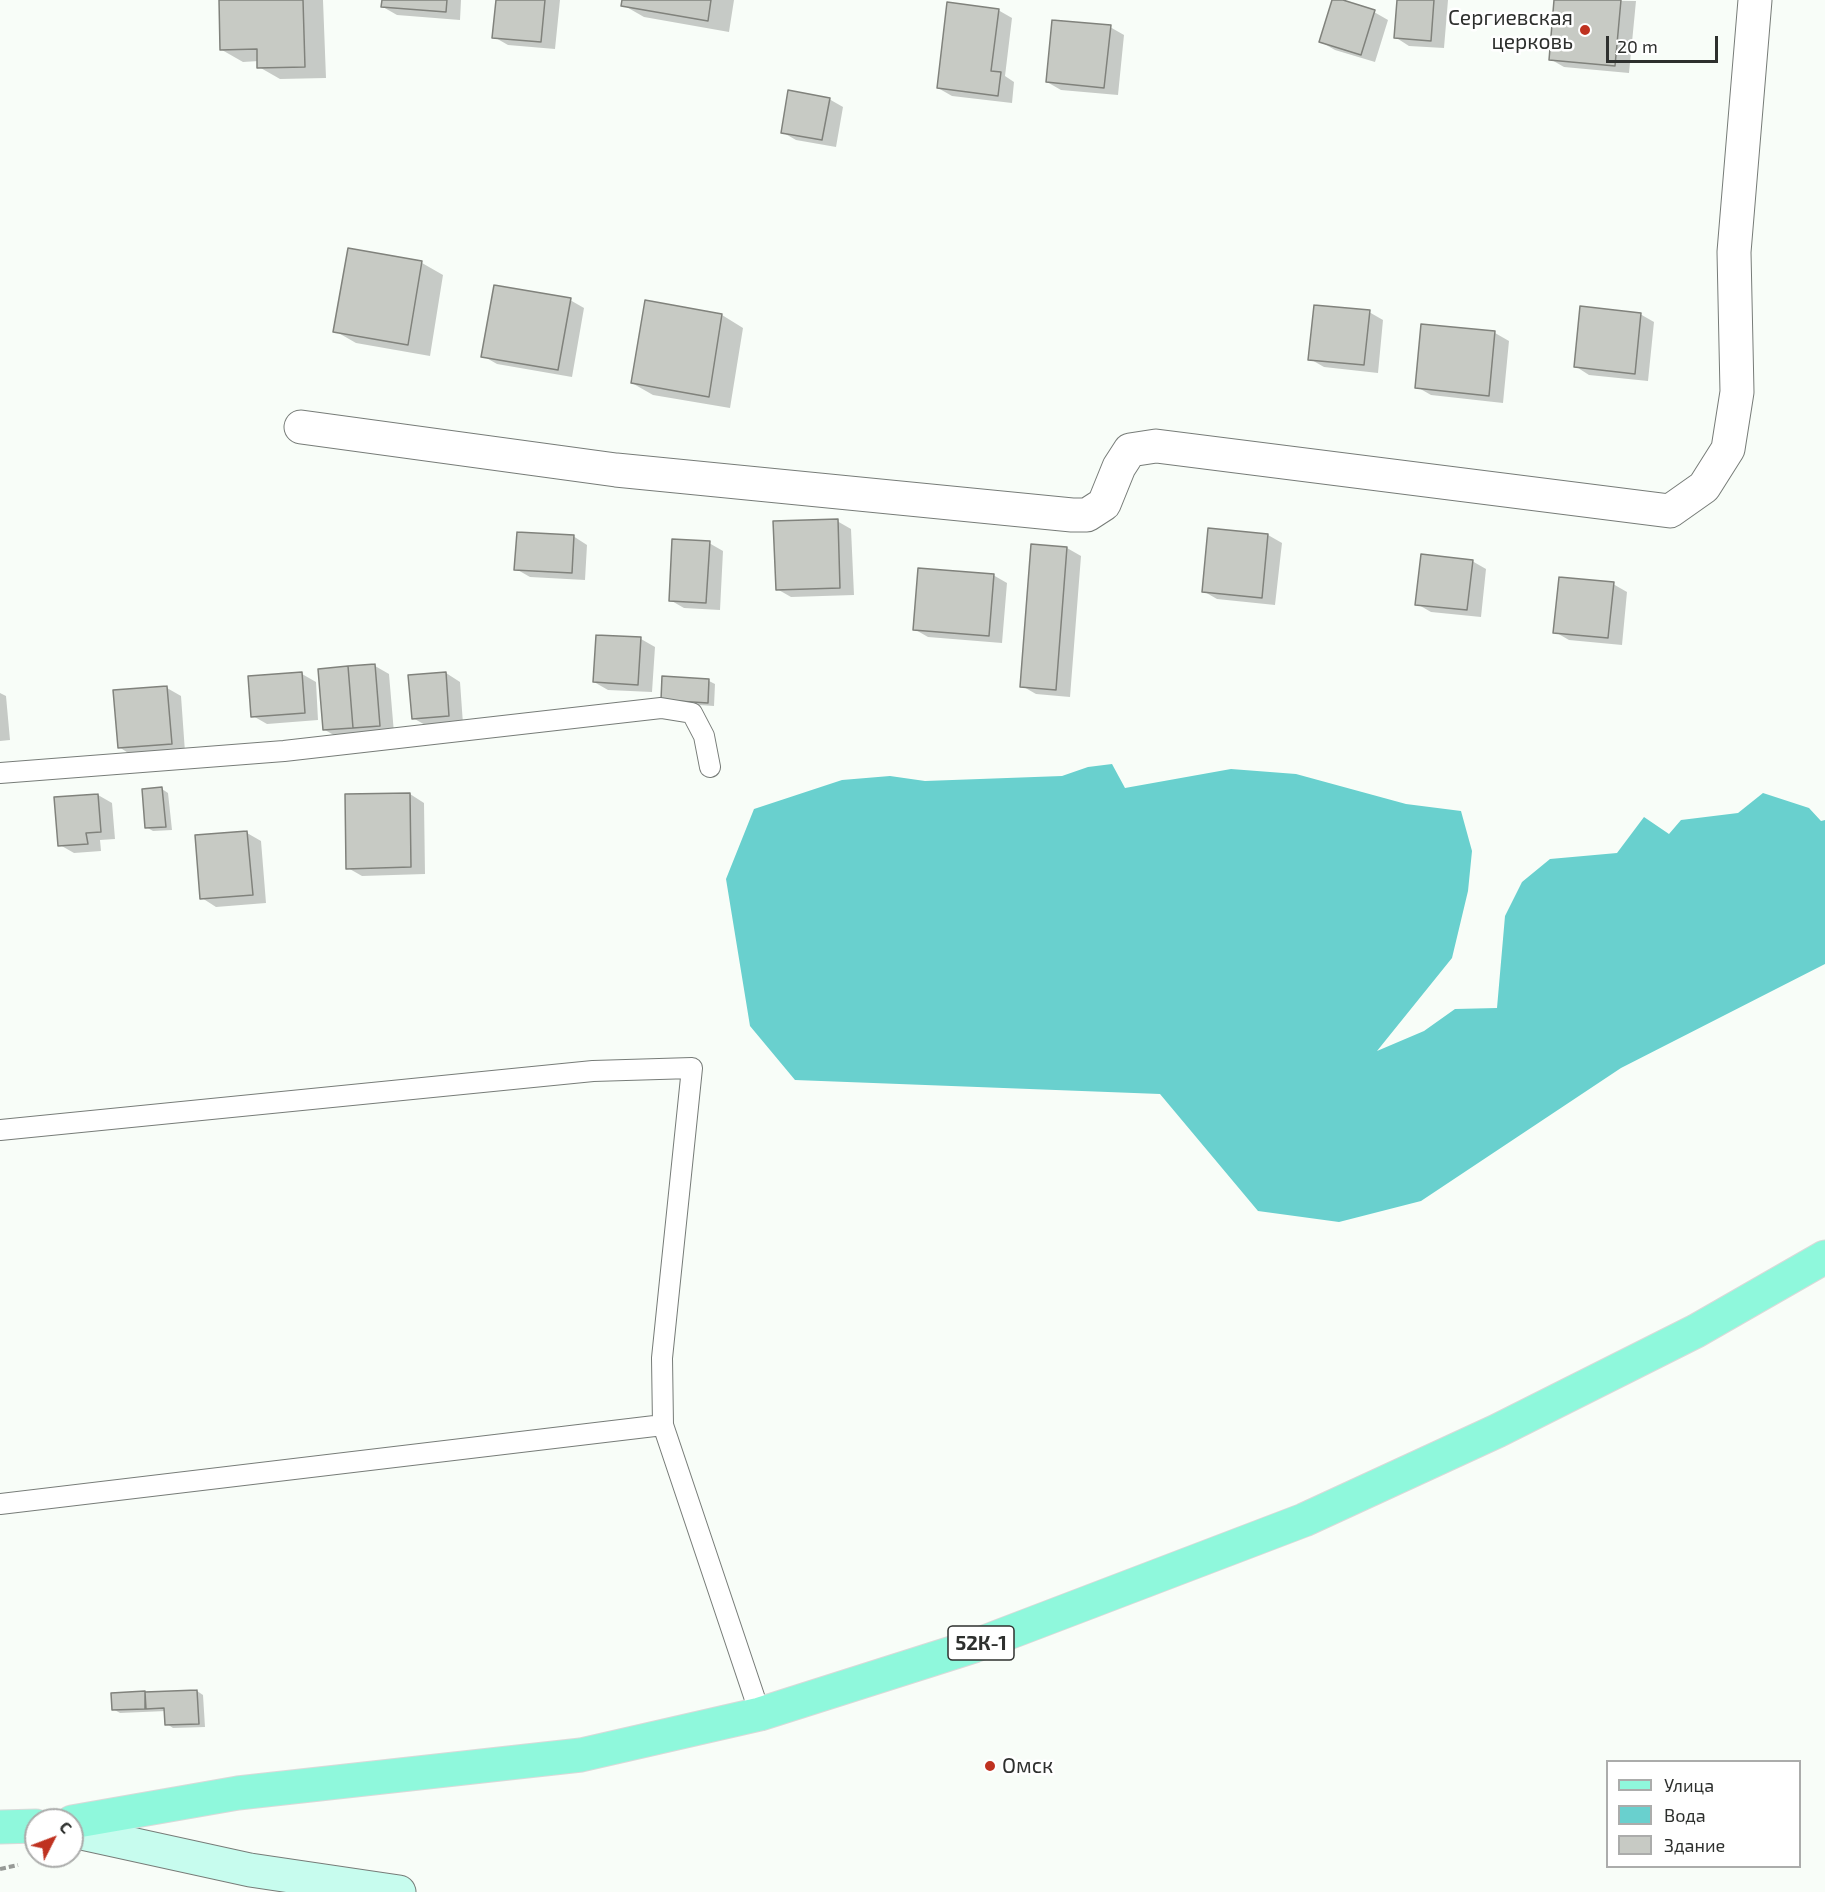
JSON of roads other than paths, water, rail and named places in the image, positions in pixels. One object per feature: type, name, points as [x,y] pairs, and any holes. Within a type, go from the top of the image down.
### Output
[{"type":"main road","name":"52К-1","points":[[84,1820],[238,1793],[581,1755],[760,1714],[974,1646],[1304,1520],[1497,1431],[1696,1331],[1825,1257]]},
{"type":"main road","points":[[0,1827],[24,1826]]},
{"type":"main road","points":[[84,1834],[250,1870],[399,1892]]},
{"type":"street","points":[[301,427],[616,470],[1072,515],[1087,515],[1104,504],[1119,467],[1130,450],[1156,447],[1670,511],[1704,487],[1728,449],[1737,392],[1734,252],[1755,0]]},
{"type":"lane","points":[[0,773],[284,751],[661,708],[692,713],[704,736],[710,767]]},
{"type":"lane","points":[[0,1130],[593,1071],[692,1068],[662,1358],[663,1425],[760,1714]]},
{"type":"lane","points":[[0,1504],[663,1425]]},
{"type":"water","points":[[1112,764],[1125,788],[1231,769],[1296,774],[1406,804],[1461,811],[1472,851],[1468,891],[1452,958],[1377,1051],[1424,1031],[1455,1009],[1497,1008],[1505,916],[1522,882],[1550,859],[1617,853],[1644,817],[1669,834],[1681,820],[1738,813],[1763,793],[1809,808],[1821,821],[1825,820],[1825,964],[1621,1068],[1421,1201],[1339,1222],[1258,1211],[1160,1094],[795,1080],[750,1026],[726,879],[754,809],[842,780],[890,776],[925,781],[1062,776],[1088,767]]},
{"type":"place","name":"Сергиевская церковь","points":[[1585,30]]},
{"type":"place","name":"Омск","points":[[990,1766]]}]
